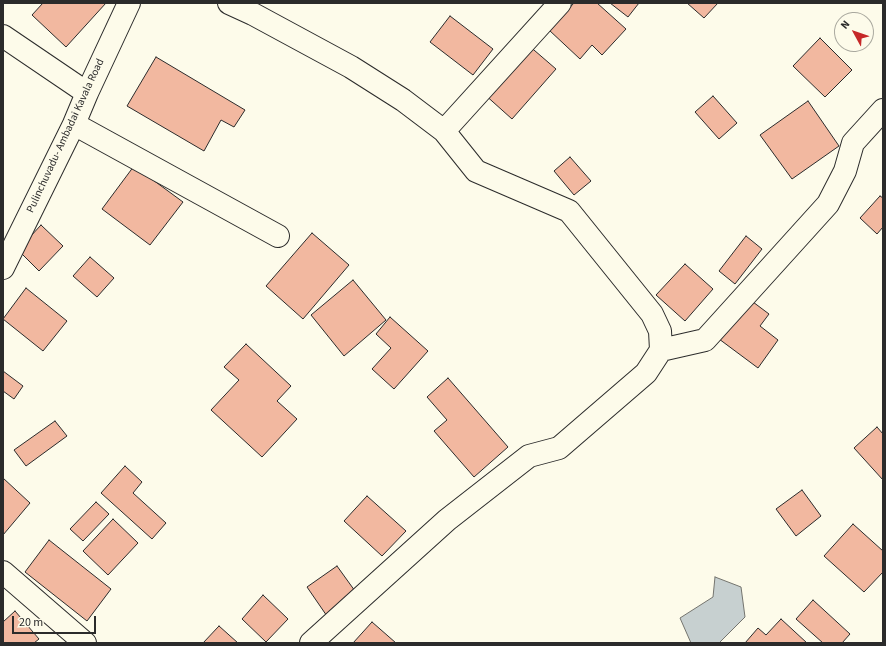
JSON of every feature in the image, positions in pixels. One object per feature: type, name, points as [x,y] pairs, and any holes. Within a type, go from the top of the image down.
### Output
[{"type":"street","name":"Pulinchuvadu- Ambadai Kavala Road","points":[[3,268],[74,124],[128,3]]},
{"type":"street","points":[[229,3],[253,14],[351,67],[403,100],[444,131],[476,171],[569,211],[652,314],[660,331],[661,350],[646,373],[558,448],[530,456],[447,520],[311,643]]},
{"type":"street","points":[[444,131],[560,3]]},
{"type":"street","points":[[3,36],[87,93]]},
{"type":"street","points":[[661,350],[706,340],[828,204],[845,171],[853,143],[883,110]]},
{"type":"street","points":[[74,124],[278,236]]},
{"type":"street","points":[[3,572],[85,643]]},
{"type":"shaded area","points":[[715,577],[741,587],[745,617],[719,643],[691,643],[680,618],[713,597]]},
{"type":"building","points":[[43,3],[106,3],[66,47],[32,15]]},
{"type":"building","points":[[574,3],[597,3],[626,29],[602,55],[592,45],[580,59],[549,30]]},
{"type":"building","points":[[610,3],[639,3],[628,17]]},
{"type":"building","points":[[687,3],[718,3],[704,18]]},
{"type":"building","points":[[450,16],[493,49],[473,75],[430,42]]},
{"type":"building","points":[[820,38],[852,70],[825,97],[793,66]]},
{"type":"building","points":[[527,44],[556,69],[512,119],[483,93]]},
{"type":"building","points":[[156,57],[245,110],[234,127],[221,120],[204,151],[127,106]]},
{"type":"building","points":[[713,96],[737,123],[719,139],[695,112]]},
{"type":"building","points":[[808,101],[839,146],[792,179],[760,135]]},
{"type":"building","points":[[570,157],[591,181],[574,195],[554,171]]},
{"type":"building","points":[[134,166],[183,202],[150,245],[102,209]]},
{"type":"building","points":[[880,196],[883,198],[883,227],[877,234],[860,218]]},
{"type":"building","points":[[41,225],[63,246],[39,271],[18,250]]},
{"type":"building","points":[[312,233],[349,265],[303,319],[266,286]]},
{"type":"building","points":[[746,236],[762,249],[735,284],[719,271]]},
{"type":"building","points":[[90,257],[114,278],[97,297],[73,276]]},
{"type":"building","points":[[685,264],[713,289],[685,321],[656,295]]},
{"type":"building","points":[[353,280],[386,320],[344,356],[311,315]]},
{"type":"building","points":[[26,288],[67,321],[43,351],[3,319]]},
{"type":"building","points":[[745,296],[769,314],[760,326],[778,340],[758,368],[715,336]]},
{"type":"building","points":[[390,317],[428,351],[394,389],[372,369],[391,348],[376,334]]},
{"type":"building","points":[[246,344],[291,386],[277,401],[297,419],[262,457],[211,410],[239,380],[224,367]]},
{"type":"building","points":[[3,371],[23,386],[14,399],[3,391]]},
{"type":"building","points":[[448,378],[508,447],[474,477],[434,431],[447,420],[427,397]]},
{"type":"building","points":[[55,421],[67,436],[26,466],[14,450]]},
{"type":"building","points":[[877,427],[883,434],[883,480],[854,448]]},
{"type":"building","points":[[125,466],[142,482],[133,493],[166,523],[152,539],[101,493]]},
{"type":"building","points":[[3,478],[30,503],[3,535]]},
{"type":"building","points":[[802,490],[821,516],[796,536],[776,509]]},
{"type":"building","points":[[367,496],[406,531],[382,556],[344,521]]},
{"type":"building","points":[[96,502],[109,514],[83,541],[70,529]]},
{"type":"building","points":[[113,519],[138,543],[108,575],[83,551]]},
{"type":"building","points":[[853,524],[883,551],[883,572],[864,592],[824,556]]},
{"type":"building","points":[[49,540],[111,589],[87,621],[25,572]]},
{"type":"building","points":[[337,566],[360,598],[329,619],[307,587]]},
{"type":"building","points":[[263,595],[288,619],[266,642],[242,619]]},
{"type":"building","points":[[813,600],[850,634],[842,643],[823,643],[796,619]]},
{"type":"building","points":[[15,611],[39,639],[34,643],[3,643],[3,622]]},
{"type":"building","points":[[781,619],[807,643],[745,643],[758,628],[766,635]]},
{"type":"building","points":[[372,622],[396,643],[353,643]]},
{"type":"building","points":[[219,626],[238,643],[203,643]]}]
